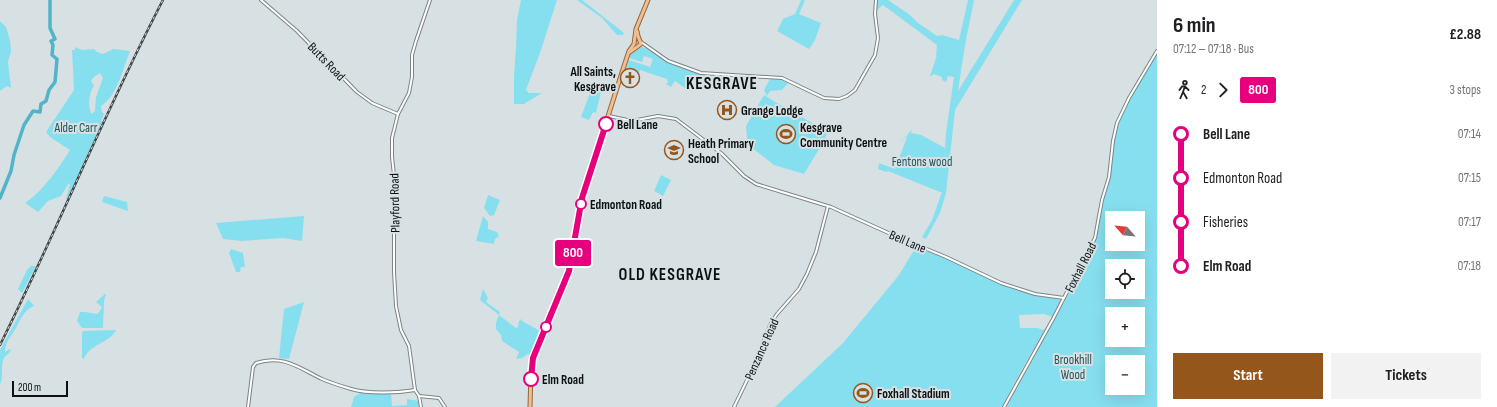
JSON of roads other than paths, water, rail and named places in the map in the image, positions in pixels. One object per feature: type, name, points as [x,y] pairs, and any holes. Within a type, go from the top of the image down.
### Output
[{"type":"main road","points":[[530,407],[531,366],[569,271],[582,198],[628,55],[634,42],[636,29],[648,0]]},
{"type":"main road","points":[[639,47],[641,44],[637,32],[640,19]]},
{"type":"main road","points":[[634,42],[637,39],[640,40]]},
{"type":"main road","points":[[634,42],[639,47]]},
{"type":"main road","points":[[628,55],[633,49],[639,47]]},
{"type":"street","name":"Butts Road","points":[[261,0],[297,31],[357,92],[372,103],[398,114]]},
{"type":"street","name":"Playford Road","points":[[422,407],[419,396],[415,390],[409,346],[401,330],[396,306],[392,138],[398,114],[409,93],[412,77],[412,55],[430,0]]},
{"type":"street","points":[[640,40],[648,48],[670,62],[701,73],[782,78],[827,98],[841,98],[849,95],[857,88],[875,55],[878,38],[875,14],[876,0]]},
{"type":"street","points":[[639,47],[648,48]]},
{"type":"street","name":"Foxhall Road","points":[[1004,407],[1064,298],[1097,234],[1102,200],[1109,177],[1113,141],[1117,123],[1129,98],[1157,51]]},
{"type":"street","name":"Bell Lane","points":[[609,116],[632,121],[658,116],[676,119],[724,156],[751,182],[828,206],[892,235],[946,257],[997,282],[1036,294],[1064,298]]},
{"type":"street","name":"Penzance Road","points":[[734,407],[771,323],[799,289],[807,274],[814,258],[828,206]]},
{"type":"street","points":[[248,407],[253,367],[256,363],[267,360],[282,360],[289,362],[322,378],[357,390],[379,392],[415,390]]},
{"type":"street","points":[[419,396],[439,398],[445,407]]},
{"type":"waterway","points":[[0,198],[11,171],[14,155],[24,125],[33,111],[40,112],[41,104],[46,101],[49,90],[55,82],[57,59],[52,55],[53,45],[51,41],[55,39],[50,28],[50,0]]},
{"type":"railway","points":[[0,345],[141,43],[163,0]]},
{"type":"place","name":"All Saints, Kesgrave","points":[[630,78]]},
{"type":"place","name":"Grange Lodge","points":[[727,110]]},
{"type":"place","name":"Bell Lane","points":[[606,124]]},
{"type":"place","name":"Kesgrave Community Centre","points":[[786,134]]},
{"type":"place","name":"Heath Primary School","points":[[674,150]]},
{"type":"place","name":"Edmonton Road","points":[[581,204]]},
{"type":"place","name":"Elm Road","points":[[531,379]]},
{"type":"place","name":"Foxhall Stadium","points":[[863,393]]},
{"type":"district","name":"KESGRAVE","points":[[722,83]]},
{"type":"district","name":"OLD KESGRAVE","points":[[670,274]]},
{"type":"park label","name":"Alder Carr","points":[[76,127]]},
{"type":"park label","name":"Fentons wood","points":[[922,161]]},
{"type":"park label","name":"Brookhill Wood","points":[[1073,366]]}]
